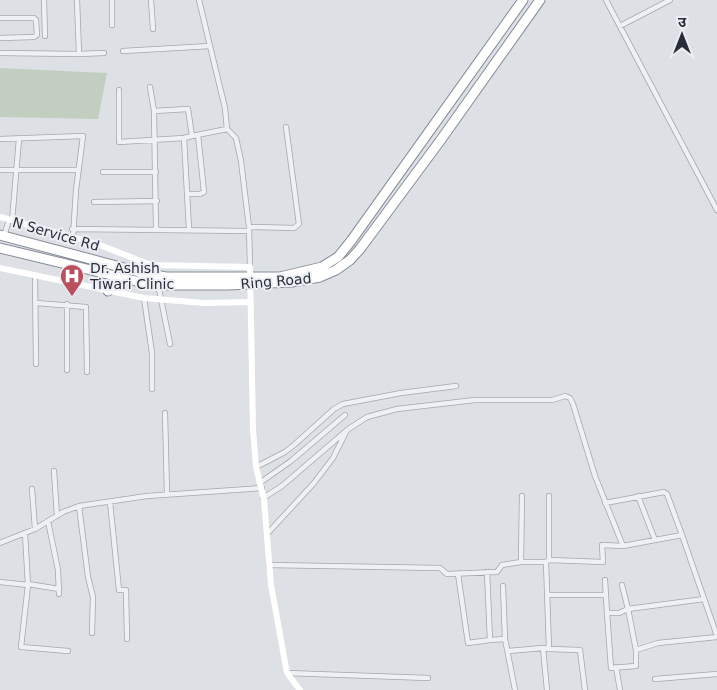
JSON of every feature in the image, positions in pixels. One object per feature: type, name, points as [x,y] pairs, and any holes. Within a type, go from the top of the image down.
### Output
[{"type":"highway","name":"Ring Road","points":[[0,248],[136,282],[158,284],[250,281],[322,267],[338,257],[352,241],[523,0]]},
{"type":"highway","name":"Ring Road","points":[[2,236],[139,272],[166,276],[292,282],[320,277],[336,270],[350,260],[440,141],[540,0]]},
{"type":"highway","points":[[108,291],[117,276]]},
{"type":"street","points":[[44,0],[46,36]]},
{"type":"street","points":[[77,0],[79,54]]},
{"type":"street","points":[[112,0],[112,25]]},
{"type":"street","points":[[151,0],[153,29]]},
{"type":"street","points":[[199,0],[225,108],[227,130],[236,138],[250,229],[253,428],[256,466],[263,498],[271,585],[287,673],[300,690]]},
{"type":"street","points":[[606,0],[717,210]]},
{"type":"street","points":[[620,26],[670,0]]},
{"type":"street","points":[[0,18],[34,18],[36,20],[37,35],[34,37],[0,38]]},
{"type":"street","points":[[123,51],[210,46]]},
{"type":"street","points":[[0,53],[104,53]]},
{"type":"street","points":[[150,87],[154,111],[156,229]]},
{"type":"street","points":[[119,90],[119,142],[184,138],[227,130]]},
{"type":"street","points":[[154,111],[188,109],[192,136]]},
{"type":"street","points":[[72,229],[294,228],[299,224],[286,127]]},
{"type":"street","points":[[187,194],[200,194],[204,192],[198,135]]},
{"type":"street","points":[[0,138],[83,136],[72,229],[73,237]]},
{"type":"street","points":[[184,138],[188,229]]},
{"type":"street","points":[[2,236],[11,220],[19,139]]},
{"type":"street","points":[[0,170],[79,170]]},
{"type":"street","points":[[103,172],[156,172]]},
{"type":"street","points":[[94,202],[157,201]]},
{"type":"street","name":"N Service Rd","points":[[0,217],[73,237],[151,265],[250,267]]},
{"type":"street","points":[[0,268],[144,298],[204,303],[251,302]]},
{"type":"street","points":[[35,276],[36,364]]},
{"type":"street","points":[[158,284],[170,344]]},
{"type":"street","points":[[144,298],[152,354],[152,389]]},
{"type":"street","points":[[36,303],[84,306],[86,309],[87,372]]},
{"type":"street","points":[[67,304],[67,370]]},
{"type":"street","points":[[256,466],[285,452],[342,404],[401,393],[456,386]]},
{"type":"street","points":[[263,498],[282,486],[347,430],[367,417],[397,409],[475,400],[552,400],[565,396],[570,398],[573,404],[594,476],[622,546]]},
{"type":"street","points":[[165,413],[167,494]]},
{"type":"street","points":[[0,543],[35,529],[79,506],[167,494],[261,485],[344,415]]},
{"type":"street","points":[[267,534],[314,483],[333,458],[347,430]]},
{"type":"street","points":[[54,471],[57,516]]},
{"type":"street","points":[[32,488],[35,529]]},
{"type":"street","points":[[605,503],[659,491],[667,494],[717,636],[658,643],[636,650]]},
{"type":"street","points":[[521,562],[522,496]]},
{"type":"street","points":[[549,496],[547,595],[550,649]]},
{"type":"street","points":[[638,496],[655,540]]},
{"type":"street","points":[[110,502],[119,590],[126,590],[127,639]]},
{"type":"street","points":[[79,506],[88,582],[93,597],[92,633]]},
{"type":"street","points":[[0,582],[28,585],[59,592],[58,570],[48,521]]},
{"type":"street","points":[[24,533],[28,585],[21,647],[68,651]]},
{"type":"street","points":[[270,564],[440,568],[446,574],[497,572],[502,566],[521,562],[603,562],[602,544],[622,546],[682,535]]},
{"type":"street","points":[[487,572],[490,640]]},
{"type":"street","points":[[458,574],[468,643],[505,639]]},
{"type":"street","points":[[605,580],[611,668],[636,666],[636,650],[622,585]]},
{"type":"street","points":[[503,586],[505,639],[515,690]]},
{"type":"street","points":[[547,595],[606,595]]},
{"type":"street","points":[[607,613],[704,599]]},
{"type":"street","points":[[508,651],[543,648],[580,650],[585,690]]},
{"type":"street","points":[[543,648],[547,690]]},
{"type":"street","points":[[616,667],[620,690]]},
{"type":"street","points":[[287,673],[428,678]]},
{"type":"street","points":[[655,679],[717,674]]},
{"type":"green space","points":[[0,68],[107,73],[98,119],[0,117]]},
{"type":"place","name":"Dr. Ashish Tiwari Clinic","points":[[72,297]]}]
